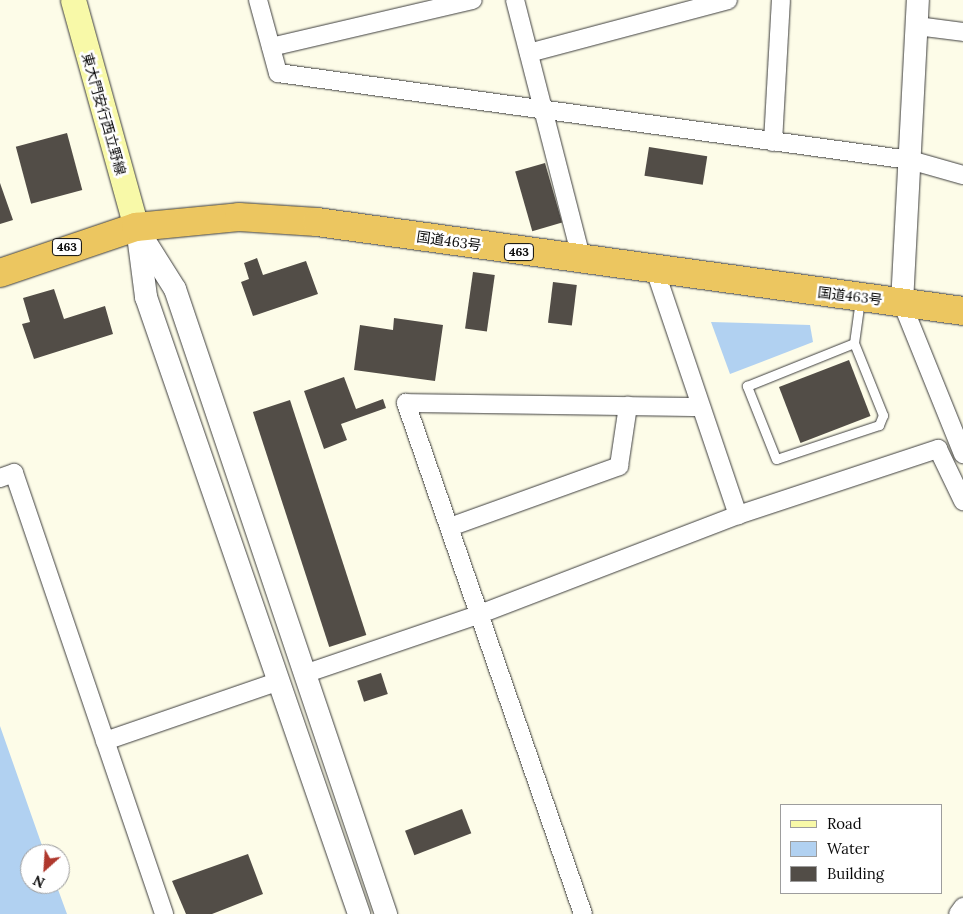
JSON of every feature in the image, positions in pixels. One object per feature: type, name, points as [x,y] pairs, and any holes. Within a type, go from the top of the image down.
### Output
[{"type":"highway","name":"国道463号","points":[[0,273],[136,227],[239,217],[317,222],[582,261],[963,311]]},
{"type":"main road","name":"東大門安行西立野線","points":[[73,0],[136,227]]},
{"type":"street","points":[[258,0],[278,73],[910,160],[963,175]]},
{"type":"street","points":[[271,48],[439,4],[473,0]]},
{"type":"street","points":[[515,0],[545,110],[582,261]]},
{"type":"street","points":[[529,53],[728,0]]},
{"type":"street","points":[[773,142],[781,0]]},
{"type":"street","points":[[918,0],[902,303],[963,454]]},
{"type":"street","points":[[917,26],[963,32]]},
{"type":"street","points":[[136,227],[175,289],[386,914]]},
{"type":"street","points":[[136,227],[146,297],[359,914]]},
{"type":"street","points":[[655,270],[738,515]]},
{"type":"street","points":[[583,914],[406,403],[700,407]]},
{"type":"street","points":[[450,527],[619,466],[628,406]]},
{"type":"street","points":[[304,674],[480,614],[738,515],[938,449],[963,501]]},
{"type":"street","points":[[0,478],[14,473],[164,914]]},
{"type":"street","points":[[104,741],[279,681]]},
{"type":"street","points":[[958,914],[963,907]]},
{"type":"lane","points":[[854,343],[747,386],[776,459],[879,425],[883,415],[854,343],[861,297]]},
{"type":"water","points":[[711,322],[810,325],[813,342],[730,374]]},
{"type":"water","points":[[0,726],[41,844],[20,844],[20,894],[60,894],[67,914],[0,914]]},
{"type":"building","points":[[67,133],[82,190],[31,204],[16,147]]},
{"type":"building","points":[[649,147],[707,156],[703,185],[644,176]]},
{"type":"building","points":[[545,163],[562,223],[532,231],[515,172]]},
{"type":"building","points":[[0,183],[13,220],[0,224]]},
{"type":"building","points":[[257,258],[263,275],[306,261],[318,294],[253,316],[241,282],[249,279],[244,263]]},
{"type":"building","points":[[473,272],[495,275],[487,332],[465,328]]},
{"type":"building","points":[[553,282],[577,285],[572,326],[548,323]]},
{"type":"building","points":[[54,289],[64,319],[105,306],[113,334],[34,359],[22,324],[30,322],[23,298]]},
{"type":"building","points":[[394,318],[443,325],[435,381],[354,370],[360,325],[393,330]]},
{"type":"building","points":[[849,360],[871,416],[800,443],[779,387]]},
{"type":"building","points":[[344,377],[356,409],[383,399],[386,408],[341,424],[347,440],[324,449],[304,391]]},
{"type":"building","points":[[290,400],[366,635],[329,647],[253,412]]},
{"type":"building","points":[[381,673],[388,694],[364,702],[357,681]]},
{"type":"building","points":[[462,809],[471,833],[414,855],[405,831]]},
{"type":"building","points":[[248,854],[263,894],[212,914],[186,914],[172,881]]}]
